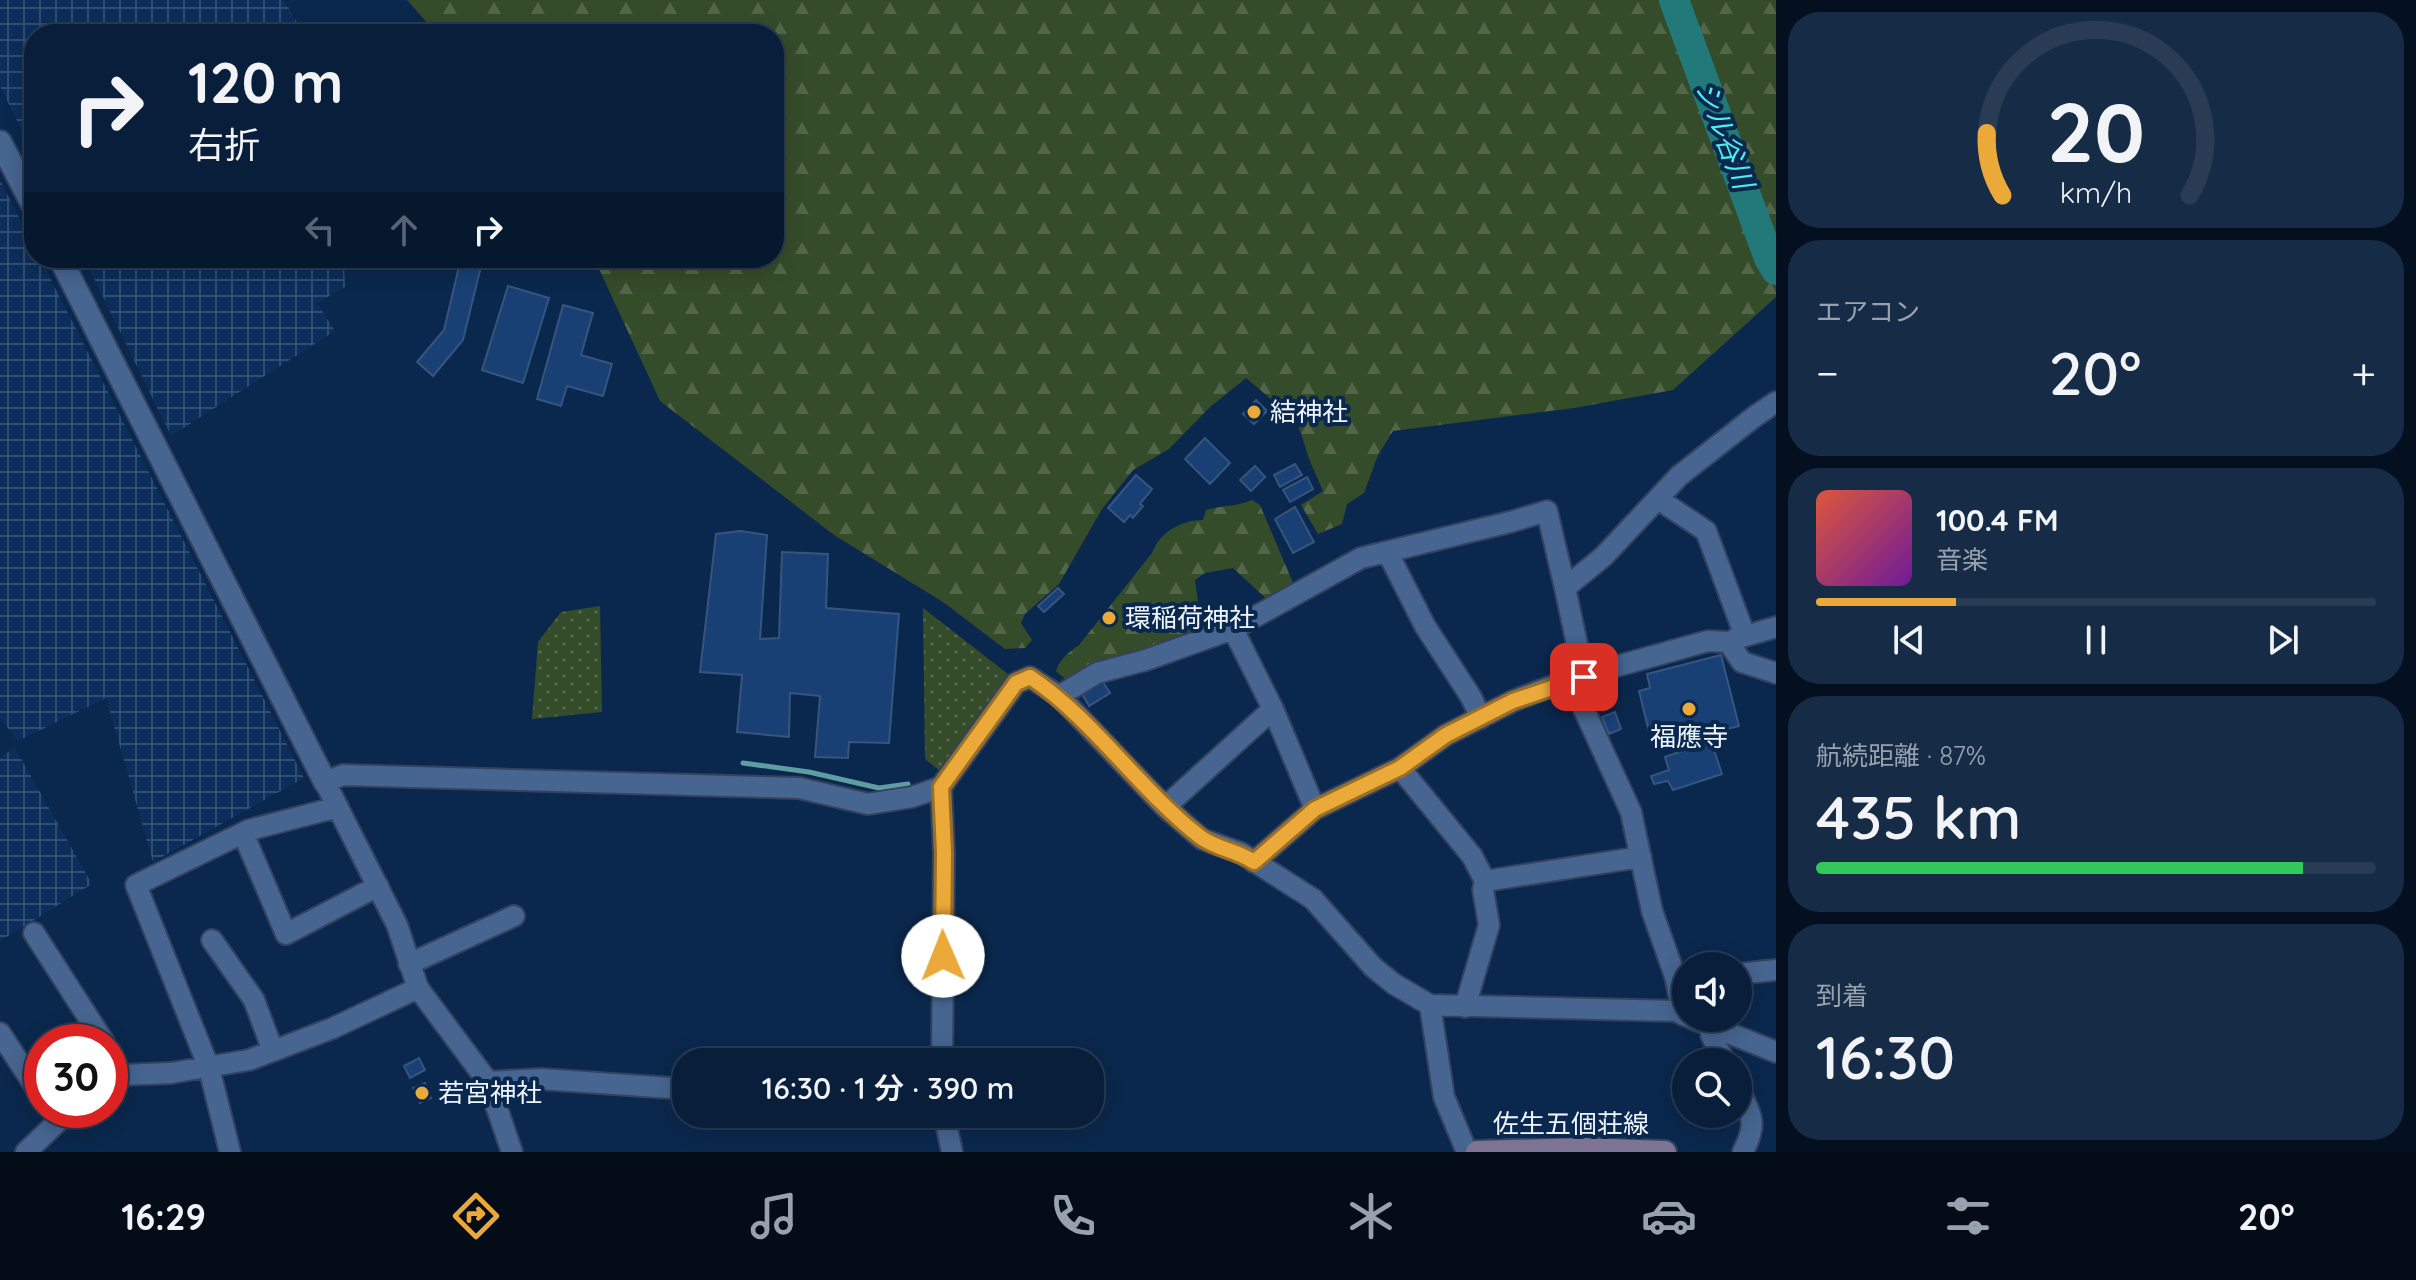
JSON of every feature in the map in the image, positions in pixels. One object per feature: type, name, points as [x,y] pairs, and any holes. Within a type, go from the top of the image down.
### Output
[{"type":"main road","name":"佐生五個荘線","points":[[1477,1152],[1582,1149],[1665,1152]]},
{"type":"street","points":[[0,142],[24,188]]},
{"type":"street","points":[[65,268],[378,886],[397,925],[418,988],[488,1082],[512,1152]]},
{"type":"street","points":[[1565,588],[1604,556],[1679,476],[1776,402]]},
{"type":"street","points":[[1658,499],[1706,531],[1742,662],[1776,673]]},
{"type":"street","points":[[1059,696],[1097,673],[1146,660],[1233,629],[1361,558],[1547,511],[1565,588],[1577,678],[1631,812],[1652,911],[1672,956]]},
{"type":"street","points":[[1388,553],[1425,626],[1481,718]]},
{"type":"street","points":[[1254,862],[1315,809],[1400,768],[1446,735],[1513,701],[1577,678],[1708,641],[1737,639],[1776,627]]},
{"type":"street","points":[[1233,629],[1273,709],[1315,809]]},
{"type":"street","points":[[325,782],[343,775],[799,788],[868,804],[912,797],[941,787],[1016,683],[1030,677],[1059,696],[1165,807],[1202,839],[1241,853],[1313,899],[1373,967],[1394,984],[1430,1005],[1672,1011]]},
{"type":"street","points":[[1165,807],[1273,709]]},
{"type":"street","points":[[1400,768],[1472,856],[1485,881],[1483,890],[1489,925],[1465,1007]]},
{"type":"street","points":[[941,787],[944,853],[942,1048]]},
{"type":"street","points":[[230,1152],[209,1068],[136,885],[243,833],[338,807]]},
{"type":"street","points":[[243,833],[286,934],[378,886]]},
{"type":"street","points":[[1485,881],[1641,857]]},
{"type":"street","points":[[409,964],[514,916]]},
{"type":"street","points":[[34,933],[92,1024]]},
{"type":"street","points":[[212,940],[254,1000],[273,1051]]},
{"type":"street","points":[[1752,973],[1776,970]]},
{"type":"street","points":[[128,1077],[209,1068],[249,1060],[333,1028],[418,988]]},
{"type":"street","points":[[1430,1005],[1444,1097],[1467,1152]]},
{"type":"street","points":[[1727,1032],[1776,1052]]},
{"type":"street","points":[[0,1033],[24,1070]]},
{"type":"street","points":[[488,1082],[541,1079],[672,1088]]},
{"type":"street","points":[[1743,1152],[1753,1133],[1752,1121]]},
{"type":"street","points":[[26,1152],[46,1128]]},
{"type":"street","points":[[945,1128],[952,1152]]},
{"type":"shaded area","points":[[0,0],[284,0],[298,24],[24,24],[24,135],[0,86]]},
{"type":"shaded area","points":[[0,180],[24,227],[24,268],[45,268],[304,778],[153,862],[106,698],[18,741],[0,718]]},
{"type":"shaded area","points":[[89,268],[344,268],[345,287],[317,303],[335,331],[171,436]]},
{"type":"shaded area","points":[[15,748],[92,884],[0,941],[0,757]]},
{"type":"green space","points":[[407,0],[1776,0],[1776,297],[1673,390],[1574,408],[1393,431],[1378,455],[1364,493],[1347,504],[1342,524],[1318,534],[1301,505],[1323,491],[1297,421],[1246,378],[1209,408],[1169,449],[1133,470],[1102,509],[1059,584],[1025,614],[1021,623],[1032,640],[1025,648],[1005,649],[943,602],[834,535],[660,401],[599,268],[784,268],[784,24],[428,24]]},
{"type":"green space","points":[[1252,500],[1260,505],[1296,590],[1272,604],[1233,568],[1205,573],[1195,580],[1202,632],[1071,684],[1056,671],[1166,533],[1179,525],[1203,520],[1206,510]]},
{"type":"green space","points":[[600,606],[602,712],[532,719],[538,642],[561,612]]},
{"type":"green space","points":[[923,608],[1008,674],[941,772],[925,759]]},
{"type":"building","points":[[459,268],[481,268],[463,340],[433,376],[417,362],[444,330]]},
{"type":"building","points":[[508,286],[549,298],[523,383],[482,370]]},
{"type":"building","points":[[563,305],[593,313],[581,355],[612,364],[603,396],[567,386],[561,406],[537,399]]},
{"type":"building","points":[[1256,400],[1267,411],[1254,424],[1243,414]]},
{"type":"building","points":[[1205,438],[1230,463],[1210,484],[1185,459]]},
{"type":"building","points":[[1295,464],[1302,475],[1280,487],[1274,475]]},
{"type":"building","points":[[1255,466],[1265,477],[1251,491],[1240,480]]},
{"type":"building","points":[[1136,475],[1152,489],[1133,518],[1130,515],[1124,522],[1108,508]]},
{"type":"building","points":[[1307,477],[1313,489],[1290,502],[1283,490]]},
{"type":"building","points":[[1295,507],[1314,542],[1293,553],[1275,519]]},
{"type":"building","points":[[740,531],[767,535],[760,639],[779,638],[782,552],[828,554],[826,608],[899,614],[889,743],[849,742],[848,758],[815,757],[820,696],[790,693],[789,737],[737,732],[742,675],[700,672],[716,534]]},
{"type":"building","points":[[1058,588],[1064,594],[1044,612],[1038,606]]},
{"type":"building","name":"福應寺","points":[[1721,655],[1739,726],[1658,746],[1655,731],[1649,732],[1639,691],[1650,688],[1647,674]]},
{"type":"building","points":[[1101,679],[1110,693],[1089,706],[1081,692]]},
{"type":"building","points":[[1615,712],[1621,729],[1609,734],[1602,717]]},
{"type":"building","points":[[1711,741],[1722,774],[1673,790],[1668,781],[1654,784],[1651,776],[1669,770],[1665,757]]},
{"type":"building","points":[[419,1058],[425,1070],[410,1078],[404,1066]]},
{"type":"building","name":"若宮神社","points":[[425,1083],[431,1098],[420,1103],[413,1088]]},
{"type":"waterway","name":"シル谷川","points":[[1674,0],[1776,270]]},
{"type":"waterway","points":[[743,763],[809,772],[879,788],[908,784]]},
{"type":"place","name":"結神社","points":[[1254,412]]},
{"type":"place","name":"環稲荷神社","points":[[1109,618]]},
{"type":"place","name":"福應寺","points":[[1689,709]]},
{"type":"place","name":"若宮神社","points":[[422,1093]]},
{"type":"route","points":[[943,956],[941,787],[1016,683],[1030,677],[1059,696],[1165,807],[1202,839],[1241,853],[1254,862],[1315,809],[1400,768],[1446,735],[1513,701],[1570,679],[1584,677]]}]
